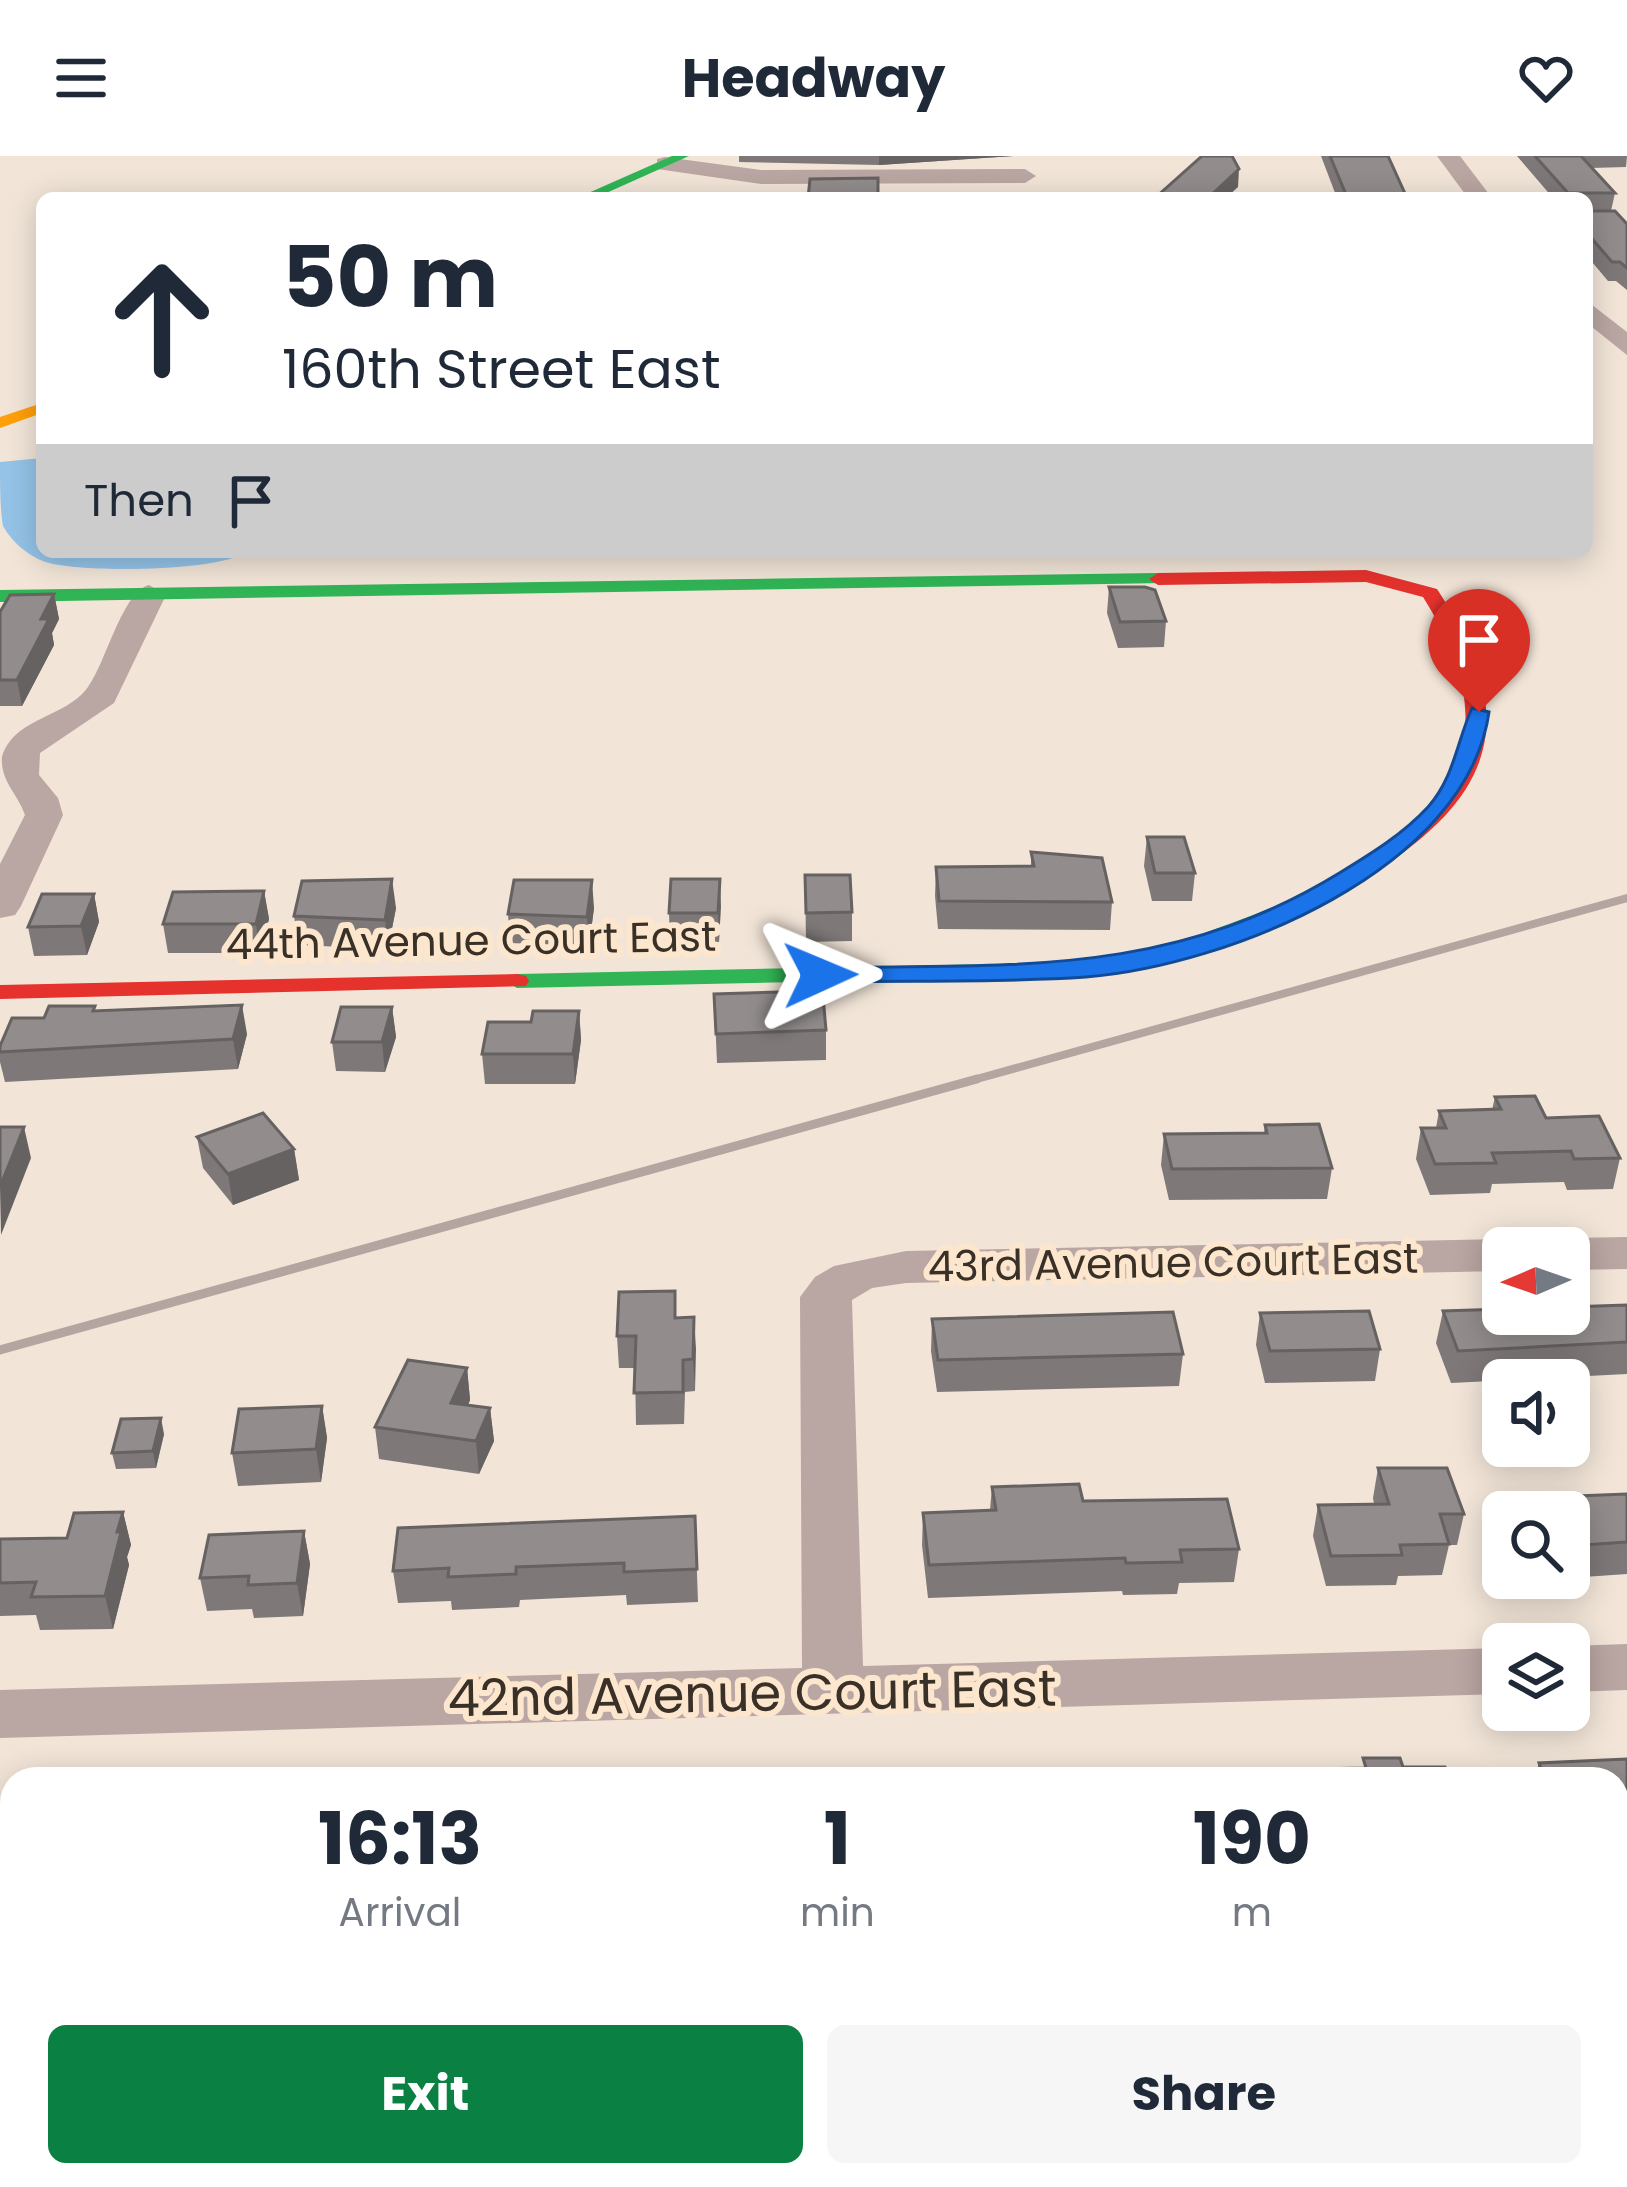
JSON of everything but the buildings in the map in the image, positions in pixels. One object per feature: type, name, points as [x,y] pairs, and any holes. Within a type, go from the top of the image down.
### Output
[{"type":"street","points":[[1448,156],[1475,192]]},
{"type":"street","points":[[598,192],[674,160],[761,178],[1025,176]]},
{"type":"street","points":[[1593,315],[1627,346]]},
{"type":"street","points":[[0,423],[36,410]]},
{"type":"street","name":"44th Avenue Court East","points":[[0,992],[1087,969],[1190,948],[1309,902],[1361,873],[1437,811],[1475,736],[1479,712],[1474,676],[1460,641],[1430,593],[1366,576],[149,595]]},
{"type":"street","points":[[0,596],[149,595],[98,699],[35,736],[22,754],[20,778],[38,798],[44,815],[0,906]]},
{"type":"street","points":[[1590,1254],[1627,1253]]},
{"type":"street","name":"43rd Avenue Court East","points":[[833,1693],[826,1297],[844,1281],[906,1268],[1482,1256]]},
{"type":"street","points":[[1590,1668],[1627,1667]]},
{"type":"street","name":"42nd Avenue Court East","points":[[0,1714],[1482,1672]]},
{"type":"water","points":[[36,459],[36,558],[3,526],[0,462]]},
{"type":"water","points":[[233,558],[123,569],[71,567],[38,559]]},
{"type":"railway","points":[[966,1082],[1627,898]]},
{"type":"railway","points":[[0,1350],[977,1079]]},
{"type":"traffic: fast","points":[[598,192],[683,156]]},
{"type":"traffic: fast","points":[[0,596],[1158,579]]},
{"type":"traffic: fast","points":[[517,981],[1087,969],[1198,943],[1288,909]]},
{"type":"traffic: slow","points":[[0,423],[36,410]]},
{"type":"traffic: jam","points":[[1158,579],[1366,576],[1430,593],[1470,667],[1477,694],[1478,733],[1467,768],[1447,800],[1388,853],[1288,909]]},
{"type":"traffic: jam","points":[[0,992],[517,981]]},
{"type":"route","points":[[820,975],[1087,969],[1141,962],[1243,929],[1309,902],[1361,873],[1437,811],[1467,760],[1479,712]]}]
